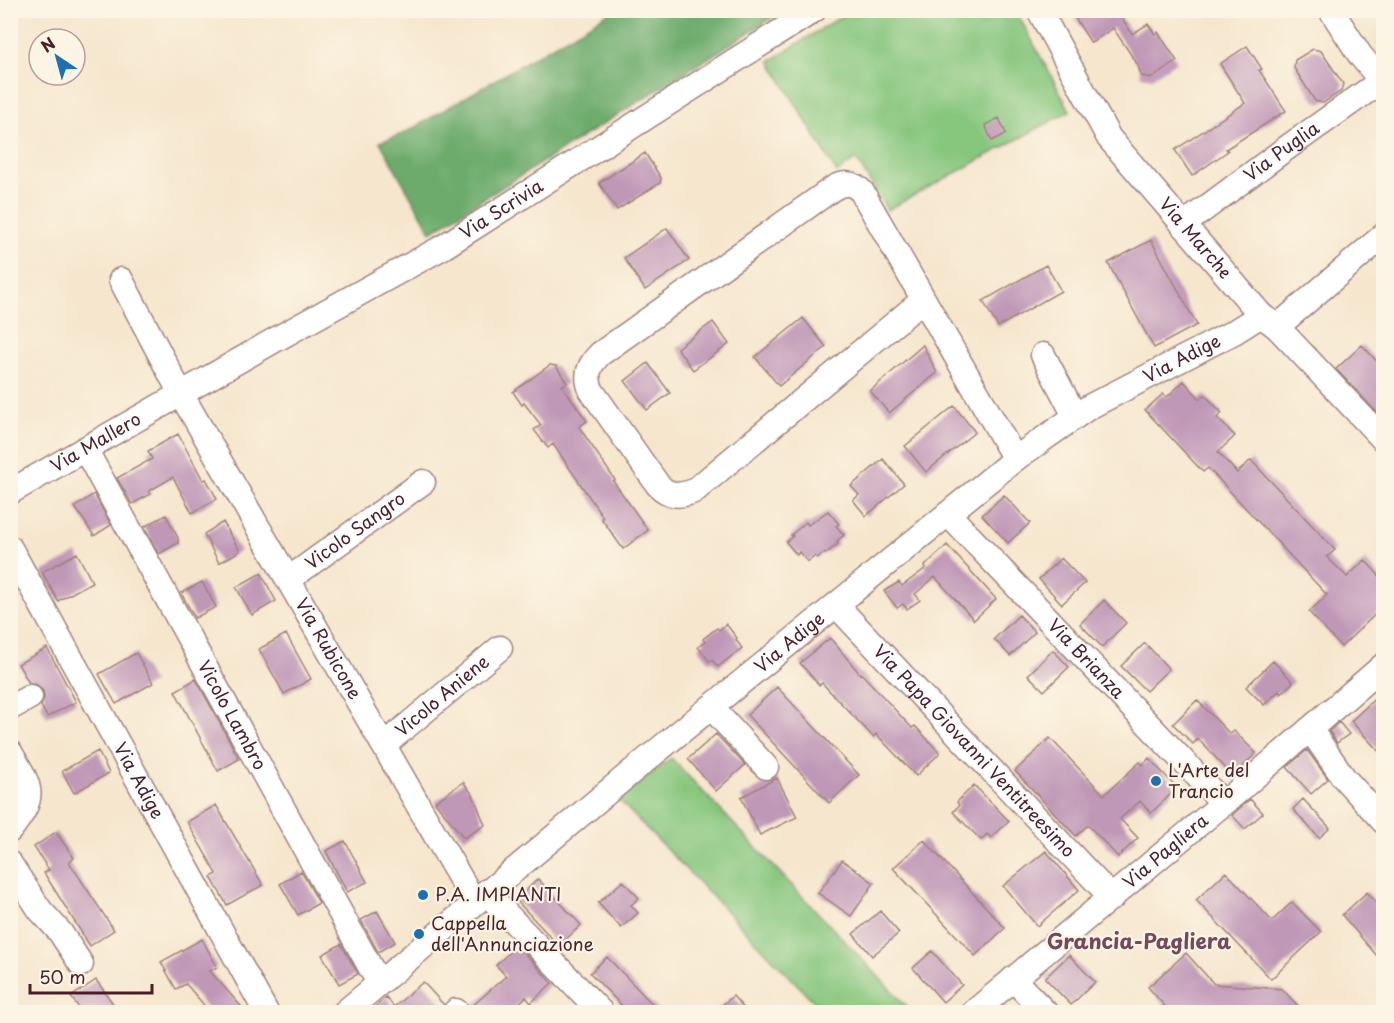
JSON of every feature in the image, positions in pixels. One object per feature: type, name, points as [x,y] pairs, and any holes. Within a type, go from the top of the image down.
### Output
[{"type":"street","name":"Via Scrivia","points":[[181,394],[443,247],[814,10]]},
{"type":"street","name":"Via Marche","points":[[1039,10],[1109,138],[1269,321],[1375,414],[1383,440]]},
{"type":"street","points":[[1331,10],[1360,55],[1383,81]]},
{"type":"street","name":"Via Puglia","points":[[1183,225],[1281,152],[1383,81]]},
{"type":"street","points":[[923,300],[688,494],[672,495],[658,485],[591,390],[588,382],[590,367],[600,354],[832,189],[844,183],[857,187],[862,192],[1015,459]]},
{"type":"street","name":"Via Adige","points":[[345,1012],[711,707],[1015,459],[1075,416],[1234,332],[1269,321],[1383,235]]},
{"type":"street","name":"Via Rubicone","points":[[121,280],[181,394],[384,745],[481,897],[497,904],[601,1012]]},
{"type":"street","points":[[1043,355],[1075,416]]},
{"type":"street","name":"Via Mallero","points":[[10,492],[181,394]]},
{"type":"street","name":"Vicolo Lambro","points":[[85,449],[378,983]]},
{"type":"street","name":"Vicolo Sangro","points":[[289,579],[423,482]]},
{"type":"street","name":"Via Brianza","points":[[948,514],[1223,803]]},
{"type":"street","name":"Via Adige","points":[[10,548],[266,1012]]},
{"type":"street","name":"Via Papa Giovanni Ventitreesimo","points":[[836,605],[1112,898]]},
{"type":"street","name":"Vicolo Aniene","points":[[384,745],[500,648]]},
{"type":"street","name":"Via Pagliera","points":[[974,1012],[1310,729],[1380,675]]},
{"type":"street","points":[[711,707],[766,767]]},
{"type":"street","points":[[1310,729],[1323,751],[1344,778],[1383,822]]},
{"type":"street","points":[[10,752],[25,777],[29,795],[25,812],[10,830]]},
{"type":"street","points":[[10,864],[40,910],[60,932],[81,964]]},
{"type":"street","points":[[1013,980],[1045,1012]]},
{"type":"green space","points":[[612,11],[783,11],[431,232],[380,142],[405,133]]},
{"type":"green space","points":[[850,11],[1016,11],[1070,111],[887,210],[856,159],[837,173],[770,61]]},
{"type":"green space","points":[[671,758],[912,1012],[824,1012],[619,800]]},
{"type":"building","points":[[1070,10],[1117,10],[1132,34],[1148,24],[1155,34],[1158,32],[1177,61],[1152,78],[1141,76],[1138,65],[1113,28],[1091,43]]},
{"type":"building","points":[[1247,46],[1262,69],[1259,70],[1286,111],[1226,149],[1228,151],[1192,176],[1175,150],[1245,103],[1220,64]]},
{"type":"building","points":[[1313,49],[1321,51],[1343,84],[1341,91],[1323,103],[1315,101],[1294,68],[1295,60]]},
{"type":"building","points":[[999,118],[1006,134],[992,141],[985,125]]},
{"type":"building","points":[[645,153],[661,178],[660,183],[617,210],[599,183]]},
{"type":"building","points":[[667,228],[689,260],[645,290],[624,258]]},
{"type":"building","points":[[1151,240],[1197,325],[1154,348],[1108,263]]},
{"type":"building","points":[[1046,265],[1061,291],[998,327],[983,301]]},
{"type":"building","points":[[803,318],[826,347],[779,386],[755,357]]},
{"type":"building","points":[[713,322],[729,344],[693,370],[677,348]]},
{"type":"building","points":[[923,345],[937,373],[889,413],[870,391]]},
{"type":"building","points":[[1362,345],[1383,368],[1383,419],[1336,369]]},
{"type":"building","points":[[648,363],[670,393],[647,410],[625,381]]},
{"type":"building","points":[[550,365],[556,366],[567,383],[562,386],[587,421],[579,427],[615,480],[613,481],[648,530],[623,549],[553,444],[548,448],[534,430],[541,425],[513,392]]},
{"type":"building","points":[[1184,381],[1200,399],[1205,395],[1222,413],[1217,418],[1235,436],[1218,452],[1237,473],[1251,460],[1335,550],[1327,557],[1347,577],[1365,560],[1383,580],[1383,607],[1341,647],[1309,612],[1327,595],[1208,468],[1203,472],[1145,410],[1163,394],[1167,397]]},
{"type":"building","points":[[954,406],[975,432],[926,472],[905,446]]},
{"type":"building","points":[[178,434],[203,480],[206,479],[217,499],[192,513],[173,477],[149,491],[151,494],[132,504],[117,478],[152,459],[148,451]]},
{"type":"building","points":[[883,459],[904,484],[866,516],[853,500],[859,495],[851,486]]},
{"type":"building","points":[[94,494],[111,525],[94,536],[75,507]]},
{"type":"building","points":[[1004,495],[1030,523],[1008,543],[982,515]]},
{"type":"building","points":[[828,511],[839,524],[836,526],[844,535],[836,542],[838,544],[825,554],[817,558],[815,556],[808,562],[799,552],[797,555],[786,542],[806,522],[808,525]]},
{"type":"building","points":[[166,515],[178,538],[178,543],[159,554],[144,527]]},
{"type":"building","points":[[223,522],[240,551],[219,563],[204,534]]},
{"type":"building","points":[[947,545],[996,599],[974,620],[935,577],[915,594],[920,600],[907,609],[903,604],[897,608],[884,591],[899,582],[902,586],[926,568],[925,566]]},
{"type":"building","points":[[77,553],[92,582],[58,601],[42,572]]},
{"type":"building","points":[[1061,558],[1085,583],[1062,604],[1039,579]]},
{"type":"building","points":[[261,573],[276,601],[252,615],[236,587]]},
{"type":"building","points":[[202,582],[216,607],[195,618],[181,593]]},
{"type":"building","points":[[1104,600],[1126,623],[1102,647],[1080,624]]},
{"type":"building","points":[[1019,615],[1035,632],[1010,656],[994,639]]},
{"type":"building","points":[[726,624],[742,648],[718,667],[712,660],[710,662],[698,647],[705,642],[703,639]]},
{"type":"building","points":[[286,634],[311,679],[284,694],[259,649]]},
{"type":"building","points":[[830,638],[860,674],[912,728],[915,726],[940,753],[916,776],[876,734],[873,737],[822,683],[819,685],[800,663]]},
{"type":"building","points":[[1145,643],[1169,669],[1146,691],[1121,666]]},
{"type":"building","points":[[47,648],[76,702],[47,717],[41,706],[44,698],[43,691],[37,685],[29,683],[18,664]]},
{"type":"building","points":[[1053,650],[1069,667],[1044,691],[1028,675]]},
{"type":"building","points":[[136,653],[153,683],[116,704],[99,674]]},
{"type":"building","points":[[1273,661],[1293,682],[1281,694],[1279,691],[1264,705],[1246,687]]},
{"type":"building","points":[[196,679],[239,759],[218,771],[175,691]]},
{"type":"building","points":[[777,687],[859,775],[829,803],[747,715]]},
{"type":"building","points":[[1383,691],[1383,756],[1351,721]]},
{"type":"building","points":[[1197,700],[1230,734],[1234,731],[1256,753],[1233,776],[1198,739],[1193,744],[1173,724]]},
{"type":"building","points":[[1339,722],[1349,734],[1337,743],[1329,731]]},
{"type":"building","points":[[716,734],[745,765],[716,791],[688,759]]},
{"type":"building","points":[[1050,738],[1104,795],[1140,762],[1143,765],[1149,758],[1177,788],[1151,813],[1140,801],[1120,819],[1138,838],[1118,857],[1088,825],[1076,836],[1015,771]]},
{"type":"building","points":[[1307,750],[1328,779],[1311,794],[1287,767]]},
{"type":"building","points":[[98,751],[109,773],[74,793],[62,771]]},
{"type":"building","points":[[777,778],[797,817],[760,835],[741,797]]},
{"type":"building","points":[[463,782],[473,795],[485,825],[464,838],[435,802]]},
{"type":"building","points":[[974,785],[1009,821],[991,838],[987,834],[981,840],[953,812],[959,805],[957,802]]},
{"type":"building","points":[[1250,799],[1263,813],[1245,829],[1232,815]]},
{"type":"building","points":[[1303,799],[1330,828],[1319,838],[1293,809]]},
{"type":"building","points":[[216,805],[263,885],[227,905],[211,877],[217,874],[187,822]]},
{"type":"building","points":[[56,832],[74,858],[69,862],[114,930],[90,946],[44,873],[49,870],[34,847]]},
{"type":"building","points":[[924,840],[1005,928],[975,956],[893,868]]},
{"type":"building","points":[[345,841],[367,882],[347,892],[326,851]]},
{"type":"building","points":[[1046,851],[1079,890],[1037,926],[1003,886]]},
{"type":"building","points":[[842,860],[874,883],[851,916],[818,893]]},
{"type":"building","points":[[301,871],[319,903],[298,915],[280,884]]},
{"type":"building","points":[[1226,872],[1272,921],[1292,902],[1321,932],[1271,979],[1196,900]]},
{"type":"building","points":[[538,879],[581,925],[559,946],[516,900]]},
{"type":"building","points":[[623,881],[639,898],[631,905],[638,913],[621,928],[598,903]]},
{"type":"building","points":[[1367,892],[1383,910],[1383,963],[1342,915]]},
{"type":"building","points":[[377,911],[395,942],[378,952],[361,920]]},
{"type":"building","points":[[880,911],[899,933],[872,956],[853,934]]},
{"type":"building","points":[[202,939],[217,967],[210,971],[246,1012],[210,1012],[186,984],[176,989],[161,962]]},
{"type":"building","points":[[341,944],[358,974],[339,984],[322,955]]},
{"type":"building","points":[[517,945],[552,983],[531,1003],[526,997],[509,1012],[471,1012],[470,1008],[506,976],[496,965]]},
{"type":"building","points":[[932,951],[962,985],[943,1002],[913,968]]},
{"type":"building","points":[[1186,953],[1214,984],[1282,989],[1304,1012],[1170,1012],[1148,987]]},
{"type":"building","points":[[1069,955],[1095,982],[1071,1005],[1045,978]]},
{"type":"building","points":[[607,957],[660,1012],[628,1012],[590,973]]},
{"type":"building","points":[[96,980],[119,1012],[82,1012],[71,997]]},
{"type":"building","points":[[423,982],[444,1005],[438,1012],[369,1012],[386,997],[394,1007]]},
{"type":"building","points":[[733,996],[747,1012],[714,1012]]},
{"type":"place","name":"L'Arte del Trancio","points":[[1156,781]]},
{"type":"place","name":"P.A. IMPIANTI","points":[[423,895]]},
{"type":"place","name":"Cappella dell'Annunciazione","points":[[419,934]]},
{"type":"district","name":"Grancia-Pagliera","points":[[1139,942]]}]
